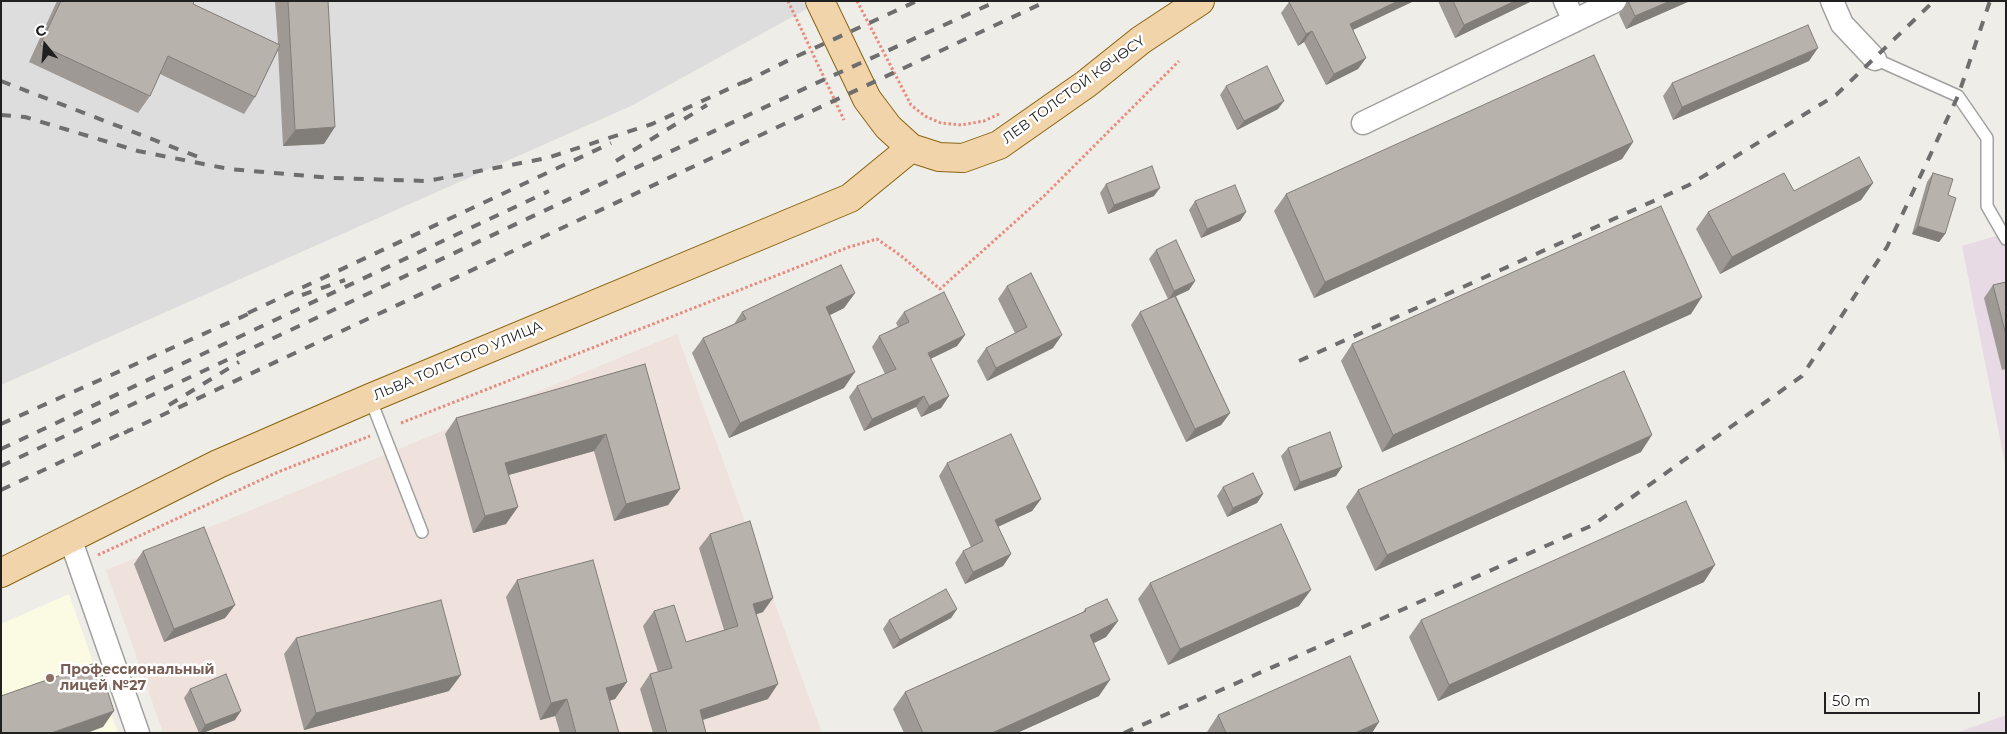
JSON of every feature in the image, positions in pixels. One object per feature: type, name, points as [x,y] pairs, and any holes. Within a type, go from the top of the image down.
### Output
[{"type":"main road","points":[[820,1],[867,99],[888,127],[911,148]]},
{"type":"main road","name":"ЛЕВ ТОЛСТОЙ КӨЧӨСҮ","points":[[911,148],[939,157],[963,158],[999,145],[1086,84],[1141,40],[1200,1]]},
{"type":"main road","name":"ЛЬВА ТОЛСТОГО УЛИЦА","points":[[1,572],[218,464],[370,398],[850,198],[911,148]]},
{"type":"street","points":[[1363,123],[1569,11],[1615,1]]},
{"type":"street","points":[[1832,1],[1842,24],[1875,59]]},
{"type":"street","points":[[70,538],[138,733]]},
{"type":"lane","points":[[1875,59],[1958,96],[1987,138],[1986,206],[2006,239]]},
{"type":"lane","points":[[370,398],[422,532]]},
{"type":"path","points":[[788,1],[844,120]]},
{"type":"path","points":[[857,1],[911,105],[925,116],[941,123],[961,125],[984,121],[1006,111]]},
{"type":"path","points":[[401,423],[849,247],[877,239],[900,255],[940,289],[1044,196],[1178,61]]},
{"type":"path","points":[[78,564],[278,472],[370,435]]},
{"type":"shaded area","points":[[1,1],[821,1],[631,106],[1,385]]},
{"type":"shaded area","points":[[2006,233],[2006,469],[1962,246]]},
{"type":"shaded area","points":[[677,334],[822,733],[163,733],[106,570]]},
{"type":"shaded area","name":"Профессиональный лицей №27","points":[[69,594],[118,733],[1,733],[1,624]]},
{"type":"shaded area","points":[[2006,715],[2006,733],[1956,733]]},
{"type":"building","points":[[61,1],[194,1],[193,4],[280,45],[255,97],[168,56],[150,96],[40,45]]},
{"type":"building","points":[[288,1],[328,1],[335,127],[295,130]]},
{"type":"building","points":[[1290,1],[1398,1],[1350,24],[1366,58],[1334,74],[1312,31],[1306,34]]},
{"type":"building","points":[[1453,1],[1515,1],[1464,25]]},
{"type":"building","points":[[1628,1],[1670,1],[1635,16]]},
{"type":"building","points":[[1808,25],[1818,48],[1682,107],[1672,83]]},
{"type":"building","points":[[1594,55],[1633,142],[1325,282],[1286,194]]},
{"type":"building","points":[[1267,66],[1284,101],[1244,121],[1226,86]]},
{"type":"building","points":[[1859,157],[1873,183],[1732,257],[1708,212],[1784,173],[1794,191]]},
{"type":"building","points":[[1152,166],[1160,188],[1114,205],[1106,184]]},
{"type":"building","points":[[1933,173],[1953,179],[1948,195],[1956,198],[1945,234],[1918,226]]},
{"type":"building","points":[[1235,185],[1246,212],[1207,229],[1195,201]]},
{"type":"building","points":[[1661,206],[1702,297],[1393,435],[1352,344]]},
{"type":"building","points":[[1176,240],[1195,281],[1174,291],[1156,250]]},
{"type":"building","points":[[841,265],[855,293],[826,307],[855,372],[740,423],[703,338],[746,319],[742,312]]},
{"type":"building","points":[[1031,273],[1062,335],[996,368],[986,348],[1027,327],[1007,286]]},
{"type":"building","points":[[2006,282],[2006,335],[1993,285]]},
{"type":"building","points":[[944,292],[965,335],[928,353],[949,396],[929,406],[924,396],[872,419],[857,386],[896,369],[879,336],[909,322],[904,312]]},
{"type":"building","points":[[1175,296],[1230,413],[1195,429],[1140,312]]},
{"type":"building","points":[[645,364],[680,489],[626,504],[606,434],[505,463],[518,507],[485,516],[456,418]]},
{"type":"building","points":[[1624,371],[1652,435],[1387,555],[1358,490]]},
{"type":"building","points":[[1330,432],[1342,467],[1300,482],[1288,448]]},
{"type":"building","points":[[1011,434],[1041,499],[995,520],[1011,554],[973,572],[963,551],[983,541],[947,463]]},
{"type":"building","points":[[1253,473],[1263,494],[1233,508],[1223,487]]},
{"type":"building","points":[[1686,501],[1715,565],[1449,685],[1421,620]]},
{"type":"building","points":[[750,521],[773,598],[753,604],[778,684],[700,710],[706,733],[667,733],[650,674],[672,668],[654,611],[674,605],[686,642],[738,626],[710,534]]},
{"type":"building","points":[[1281,524],[1311,590],[1180,649],[1150,583]]},
{"type":"building","points":[[204,527],[235,605],[174,629],[143,551]]},
{"type":"building","points":[[593,560],[627,682],[606,688],[619,733],[576,733],[567,699],[551,703],[517,580]]},
{"type":"building","points":[[946,589],[957,609],[900,640],[889,620]]},
{"type":"building","points":[[1107,599],[1118,621],[1090,635],[1110,680],[992,733],[923,733],[905,692],[1086,611],[1085,609]]},
{"type":"building","points":[[441,600],[461,675],[316,713],[296,638]]},
{"type":"building","points":[[1350,656],[1379,722],[1355,733],[1226,733],[1218,715]]},
{"type":"building","points":[[98,662],[114,711],[51,733],[1,733],[1,696]]},
{"type":"building","points":[[226,674],[241,711],[205,725],[190,689]]},
{"type":"railway","points":[[743,83],[917,1]]},
{"type":"railway","points":[[1,466],[810,86],[997,1]]},
{"type":"railway","points":[[124,433],[1047,1]]},
{"type":"railway","points":[[1299,361],[1689,185],[1836,95],[1934,1]]},
{"type":"railway","points":[[1124,733],[1593,525],[1802,376],[1887,247],[1958,96],[1990,1]]},
{"type":"railway","points":[[1,115],[25,117],[138,151],[229,169],[332,178],[427,181],[547,158],[652,124],[748,80]]},
{"type":"railway","points":[[1,81],[201,158]]},
{"type":"railway","points":[[616,161],[707,105]]},
{"type":"railway","points":[[248,313],[611,143]]},
{"type":"railway","points":[[1,449],[549,191]]},
{"type":"railway","points":[[302,295],[345,280]]},
{"type":"railway","points":[[1,424],[255,311]]},
{"type":"railway","points":[[169,405],[239,362]]},
{"type":"railway","points":[[1,490],[129,430]]},
{"type":"place","name":"Профессиональный лицей №27","points":[[50,678]]}]
